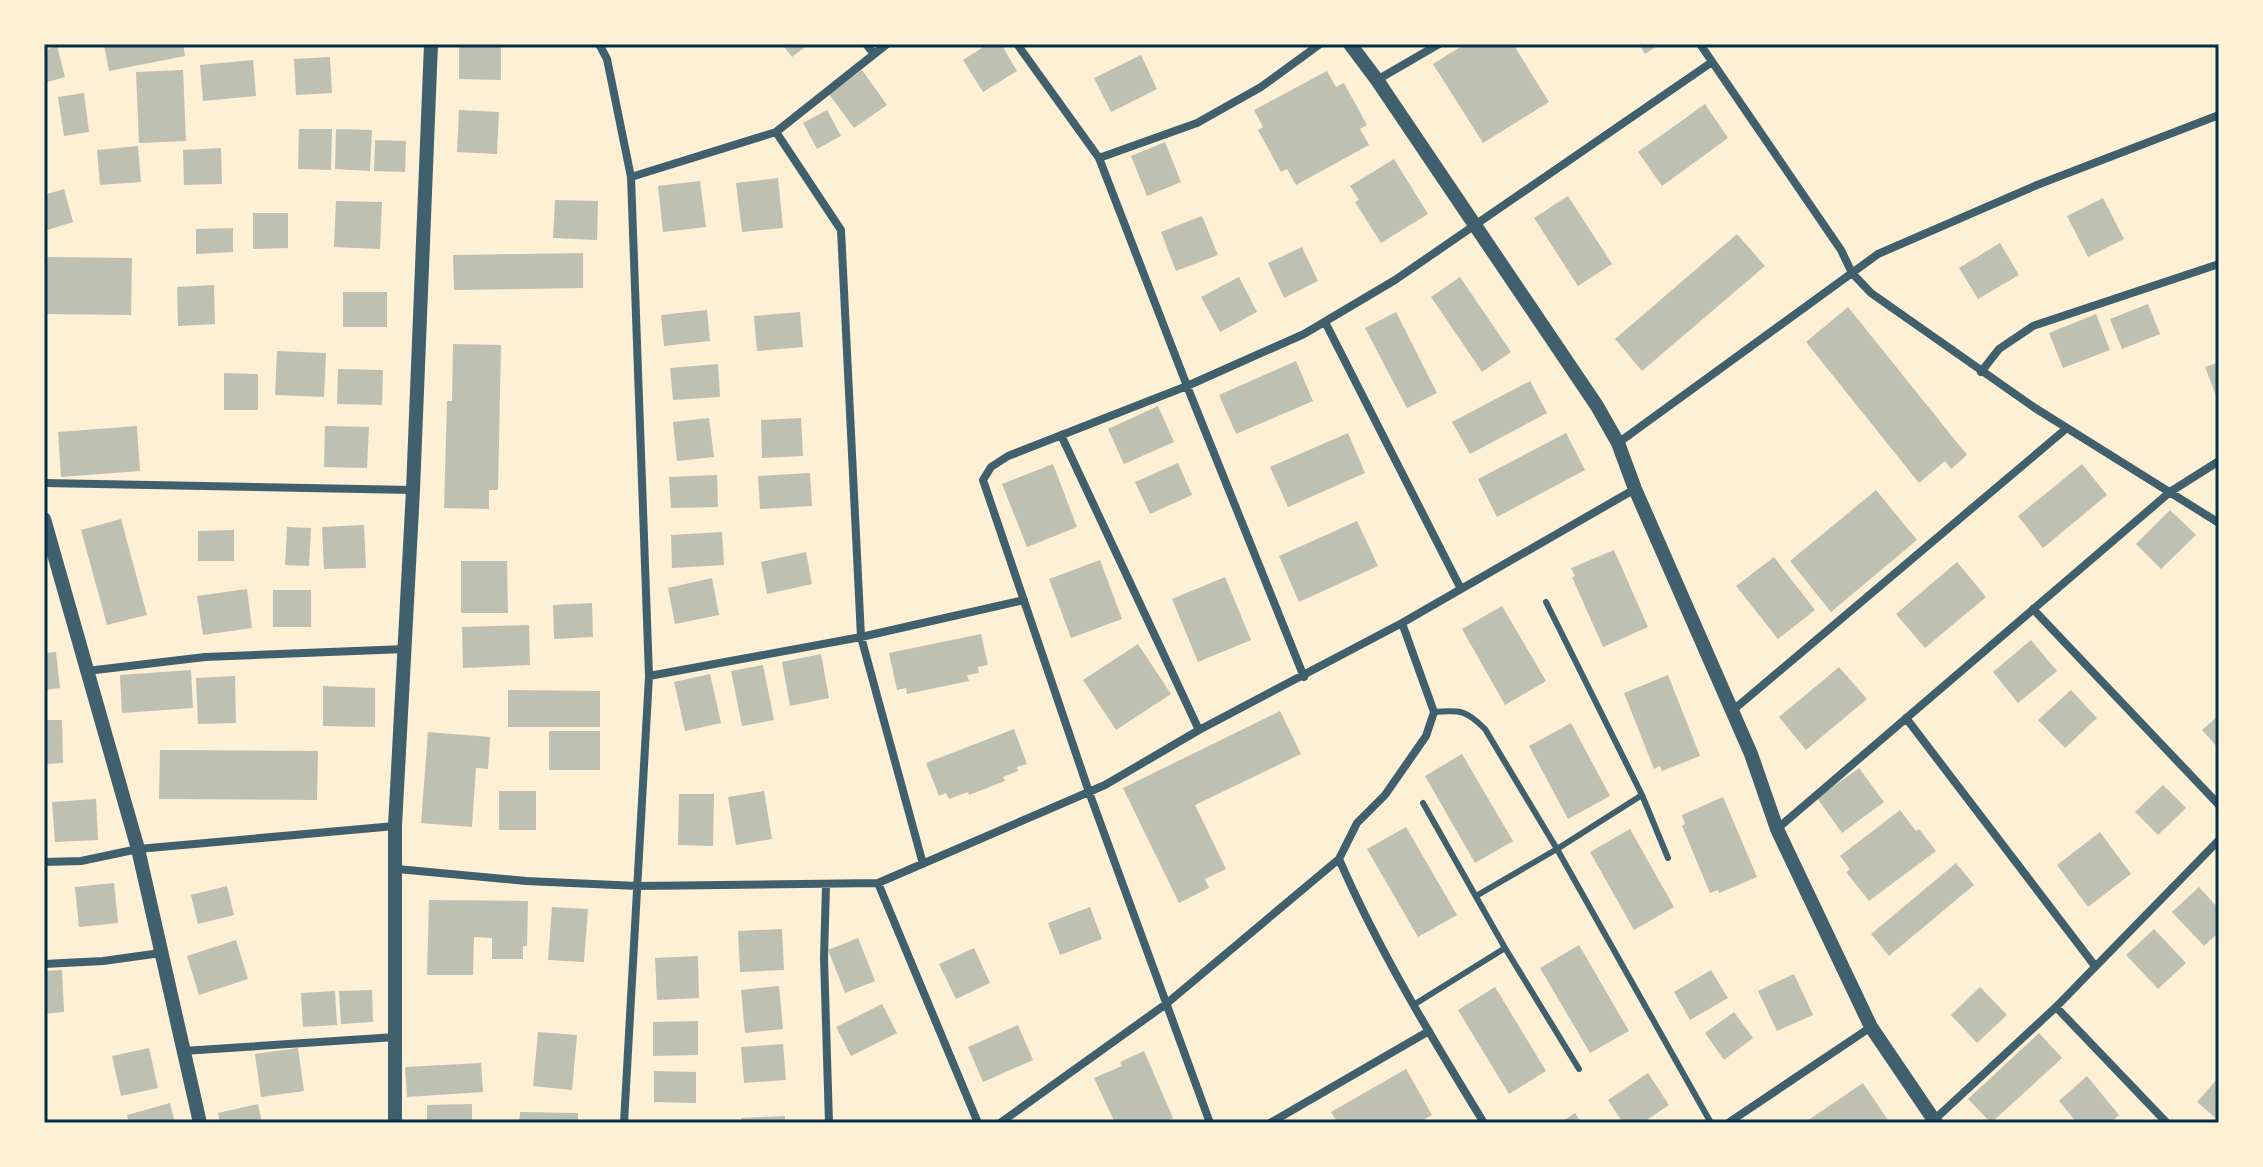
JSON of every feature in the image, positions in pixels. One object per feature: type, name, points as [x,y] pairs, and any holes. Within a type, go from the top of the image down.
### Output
[{"type":"street","points":[[395,1123],[395,826],[413,490],[431,44]]},
{"type":"street","points":[[599,44],[607,59],[631,177],[649,676],[624,1123]]},
{"type":"street","points":[[866,44],[874,54]]},
{"type":"street","points":[[631,177],[776,132],[887,44]]},
{"type":"street","points":[[1017,44],[1099,158],[1304,677]]},
{"type":"street","points":[[1099,158],[1197,123],[1261,87],[1320,44]]},
{"type":"street","points":[[1350,44],[1597,406],[1618,443],[1635,489],[1751,754],[1777,829],[1871,1027],[1935,1122],[2056,1007],[2219,840]]},
{"type":"street","points":[[1377,80],[1439,44]]},
{"type":"street","points":[[1700,44],[1841,250],[1852,273],[1871,293],[1981,372],[2219,523]]},
{"type":"street","points":[[1210,1123],[1089,792],[983,480],[991,467],[1008,456],[1187,386],[1325,322],[1395,280],[1712,62]]},
{"type":"street","points":[[1618,443],[1878,254],[1994,204],[2219,115]]},
{"type":"street","points":[[776,132],[841,230],[861,637],[923,864]]},
{"type":"street","points":[[1981,372],[1999,349],[2033,326],[2219,264]]},
{"type":"street","points":[[1325,322],[1461,589]]},
{"type":"street","points":[[1732,711],[2067,428]]},
{"type":"street","points":[[1061,435],[1199,730]]},
{"type":"street","points":[[1777,829],[2170,492],[2219,461]]},
{"type":"street","points":[[44,483],[413,490]]},
{"type":"street","points":[[397,869],[526,881],[638,886],[878,883],[1089,792],[1402,623],[1635,489]]},
{"type":"street","points":[[44,519],[138,849],[200,1123]]},
{"type":"street","points":[[649,676],[861,637],[1024,600]]},
{"type":"street","points":[[2033,609],[2219,805]]},
{"type":"street","points":[[1000,1123],[1166,1004],[1339,859],[1357,823],[1385,795],[1426,736],[1434,712],[1402,623]]},
{"type":"street","points":[[87,671],[205,657],[405,649]]},
{"type":"street","points":[[1906,718],[2095,966]]},
{"type":"street","points":[[44,862],[81,861],[138,849],[395,826]]},
{"type":"street","points":[[1339,859],[1354,894],[1429,1031],[1484,1123]]},
{"type":"street","points":[[878,883],[978,1123]]},
{"type":"street","points":[[826,885],[824,958],[829,1123]]},
{"type":"street","points":[[44,964],[103,961],[161,953]]},
{"type":"street","points":[[2056,1007],[2167,1123]]},
{"type":"street","points":[[1728,1123],[1871,1027]]},
{"type":"street","points":[[1270,1123],[1429,1031]]},
{"type":"street","points":[[183,1051],[396,1037]]},
{"type":"lane","points":[[1546,602],[1642,795],[1668,858]]},
{"type":"lane","points":[[1434,712],[1460,710],[1471,715],[1485,729],[1557,849],[1711,1123]]},
{"type":"lane","points":[[1476,896],[1642,795]]},
{"type":"lane","points":[[1423,803],[1505,948],[1579,1069]]},
{"type":"lane","points":[[1415,1004],[1505,948]]},
{"type":"building","points":[[183,44],[185,56],[109,71],[104,45]]},
{"type":"building","points":[[459,44],[501,44],[501,80],[459,79]]},
{"type":"building","points":[[782,44],[809,44],[792,57]]},
{"type":"building","points":[[988,44],[1001,44],[1017,71],[983,92],[963,60]]},
{"type":"building","points":[[1465,44],[1513,44],[1549,102],[1483,143],[1433,64]]},
{"type":"building","points":[[1639,44],[1660,44],[1645,54]]},
{"type":"building","points":[[57,46],[65,77],[44,83],[44,50]]},
{"type":"building","points":[[1141,55],[1157,89],[1111,112],[1094,78]]},
{"type":"building","points":[[330,57],[332,93],[296,95],[294,59]]},
{"type":"building","points":[[253,60],[256,96],[203,101],[200,65]]},
{"type":"building","points":[[183,70],[186,141],[139,143],[136,72]]},
{"type":"building","points":[[862,70],[887,105],[854,128],[829,94]]},
{"type":"building","points":[[1327,71],[1336,87],[1344,83],[1367,125],[1360,129],[1369,145],[1296,185],[1287,169],[1281,172],[1258,130],[1263,127],[1254,110]]},
{"type":"building","points":[[84,93],[89,132],[64,136],[58,97]]},
{"type":"building","points":[[1705,104],[1728,138],[1662,186],[1638,152]]},
{"type":"building","points":[[459,110],[499,112],[497,154],[457,152]]},
{"type":"building","points":[[827,110],[841,136],[817,149],[803,123]]},
{"type":"building","points":[[299,129],[332,129],[331,170],[298,169]]},
{"type":"building","points":[[336,129],[372,130],[370,171],[335,169]]},
{"type":"building","points":[[375,140],[406,141],[405,172],[374,171]]},
{"type":"building","points":[[1165,142],[1181,182],[1147,196],[1131,156]]},
{"type":"building","points":[[138,146],[141,182],[100,185],[97,150]]},
{"type":"building","points":[[221,148],[222,184],[184,185],[183,150]]},
{"type":"building","points":[[1394,159],[1428,214],[1381,243],[1355,202],[1359,200],[1350,186]]},
{"type":"building","points":[[778,178],[783,228],[742,232],[736,183]]},
{"type":"building","points":[[700,181],[706,227],[663,232],[658,186]]},
{"type":"building","points":[[64,189],[73,222],[44,231],[44,195]]},
{"type":"building","points":[[1568,196],[1612,264],[1578,286],[1534,218]]},
{"type":"building","points":[[2103,198],[2124,239],[2088,257],[2067,216]]},
{"type":"building","points":[[555,200],[598,201],[597,240],[553,238]]},
{"type":"building","points":[[336,201],[382,202],[380,249],[334,247]]},
{"type":"building","points":[[253,213],[288,213],[288,248],[253,249]]},
{"type":"building","points":[[1202,216],[1218,255],[1176,271],[1161,232]]},
{"type":"building","points":[[233,228],[233,252],[196,254],[196,229]]},
{"type":"building","points":[[1737,234],[1765,266],[1642,371],[1615,339]]},
{"type":"building","points":[[2000,243],[2019,275],[1978,299],[1959,268]]},
{"type":"building","points":[[1302,247],[1318,281],[1284,298],[1268,263]]},
{"type":"building","points":[[583,253],[583,288],[454,290],[453,255]]},
{"type":"building","points":[[44,257],[132,258],[131,315],[44,314]]},
{"type":"building","points":[[1239,277],[1257,312],[1220,332],[1201,297]]},
{"type":"building","points":[[1460,277],[1511,352],[1482,372],[1431,297]]},
{"type":"building","points":[[214,285],[215,324],[178,326],[177,287]]},
{"type":"building","points":[[343,292],[387,292],[387,327],[343,327]]},
{"type":"building","points":[[2148,304],[2160,334],[2122,349],[2110,319]]},
{"type":"building","points":[[1848,307],[1967,455],[1951,469],[1945,461],[1919,483],[1806,342]]},
{"type":"building","points":[[707,310],[710,341],[664,346],[661,315]]},
{"type":"building","points":[[800,312],[803,347],[757,351],[754,316]]},
{"type":"building","points":[[1396,312],[1437,393],[1407,408],[1365,328]]},
{"type":"building","points":[[2096,314],[2110,350],[2063,368],[2049,333]]},
{"type":"building","points":[[453,344],[501,345],[498,490],[489,490],[489,509],[444,508],[447,401],[452,401]]},
{"type":"building","points":[[277,351],[326,353],[324,397],[275,395]]},
{"type":"building","points":[[1296,361],[1313,401],[1236,434],[1219,395]]},
{"type":"building","points":[[2219,362],[2219,403],[2205,367]]},
{"type":"building","points":[[718,364],[720,397],[673,400],[670,368]]},
{"type":"building","points":[[338,369],[383,370],[382,405],[337,404]]},
{"type":"building","points":[[224,373],[258,374],[258,410],[224,410]]},
{"type":"building","points":[[1530,381],[1547,413],[1470,454],[1452,422]]},
{"type":"building","points":[[1158,406],[1174,442],[1124,464],[1108,429]]},
{"type":"building","points":[[709,418],[714,457],[677,461],[673,422]]},
{"type":"building","points":[[801,418],[803,456],[762,458],[761,420]]},
{"type":"building","points":[[137,426],[140,471],[61,477],[58,432]]},
{"type":"building","points":[[325,426],[369,427],[367,468],[324,467]]},
{"type":"building","points":[[1348,433],[1365,473],[1288,507],[1270,467]]},
{"type":"building","points":[[1566,433],[1585,470],[1497,517],[1478,479]]},
{"type":"building","points":[[1178,463],[1192,495],[1150,514],[1135,482]]},
{"type":"building","points":[[1053,464],[1077,527],[1027,547],[1002,484]]},
{"type":"building","points":[[2082,464],[2107,495],[2043,548],[2018,516]]},
{"type":"building","points":[[810,473],[812,506],[760,509],[758,476]]},
{"type":"building","points":[[717,475],[718,507],[671,508],[669,477]]},
{"type":"building","points":[[1876,490],[1917,540],[1831,612],[1790,561]]},
{"type":"building","points":[[2170,510],[2196,535],[2161,569],[2136,544]]},
{"type":"building","points":[[121,519],[147,615],[107,625],[81,530]]},
{"type":"building","points":[[1357,521],[1378,566],[1299,602],[1279,556]]},
{"type":"building","points":[[364,525],[366,568],[324,569],[322,527]]},
{"type":"building","points":[[287,527],[311,528],[309,566],[285,565]]},
{"type":"building","points":[[234,530],[234,561],[198,561],[198,531]]},
{"type":"building","points":[[722,532],[724,565],[672,568],[671,535]]},
{"type":"building","points":[[1614,550],[1648,627],[1603,647],[1572,577],[1575,576],[1571,568]]},
{"type":"building","points":[[806,552],[812,584],[767,594],[761,562]]},
{"type":"building","points":[[1774,557],[1815,610],[1778,639],[1736,586]]},
{"type":"building","points":[[1100,560],[1122,619],[1071,638],[1049,579]]},
{"type":"building","points":[[461,561],[507,561],[508,613],[461,613]]},
{"type":"building","points":[[1957,562],[1986,597],[1925,648],[1896,614]]},
{"type":"building","points":[[1225,577],[1251,640],[1198,662],[1172,599]]},
{"type":"building","points":[[712,578],[719,615],[675,624],[668,588]]},
{"type":"building","points":[[247,589],[252,628],[203,635],[197,596]]},
{"type":"building","points":[[273,590],[311,590],[311,627],[273,627]]},
{"type":"building","points":[[592,603],[593,637],[554,639],[553,605]]},
{"type":"building","points":[[1502,606],[1546,681],[1505,705],[1462,629]]},
{"type":"building","points":[[529,625],[530,665],[463,668],[462,627]]},
{"type":"building","points":[[981,634],[988,665],[978,667],[979,673],[967,675],[969,681],[907,694],[906,688],[897,690],[889,653]]},
{"type":"building","points":[[2031,640],[2057,671],[2018,703],[1993,672]]},
{"type":"building","points":[[1138,644],[1171,694],[1116,730],[1083,680]]},
{"type":"building","points":[[56,652],[60,688],[44,690],[44,653]]},
{"type":"building","points":[[821,654],[829,698],[790,706],[782,662]]},
{"type":"building","points":[[763,665],[774,720],[742,726],[731,671]]},
{"type":"building","points":[[1839,667],[1867,699],[1806,750],[1779,717]]},
{"type":"building","points":[[191,670],[193,708],[122,713],[120,675]]},
{"type":"building","points":[[710,674],[721,723],[685,731],[674,682]]},
{"type":"building","points":[[1668,675],[1700,756],[1662,771],[1660,766],[1654,769],[1624,693]]},
{"type":"building","points":[[235,676],[236,723],[198,724],[196,678]]},
{"type":"building","points":[[323,686],[375,688],[375,727],[323,726]]},
{"type":"building","points":[[508,690],[600,691],[600,727],[508,727]]},
{"type":"building","points":[[2071,690],[2097,718],[2065,748],[2038,720]]},
{"type":"building","points":[[1280,711],[1301,754],[1195,805],[1226,869],[1205,879],[1209,888],[1179,903],[1123,788]]},
{"type":"building","points":[[2219,715],[2219,749],[2202,730]]},
{"type":"building","points":[[44,720],[62,720],[63,763],[44,764]]},
{"type":"building","points":[[1571,723],[1610,796],[1568,819],[1529,746]]},
{"type":"building","points":[[1014,729],[1027,764],[1003,777],[1005,781],[969,795],[968,792],[949,799],[946,793],[939,796],[926,763]]},
{"type":"building","points":[[549,731],[600,731],[600,770],[549,770]]},
{"type":"building","points":[[428,732],[490,737],[488,769],[476,768],[472,827],[421,823]]},
{"type":"building","points":[[160,750],[318,751],[317,800],[159,799]]},
{"type":"building","points":[[1462,754],[1513,841],[1475,863],[1425,776]]},
{"type":"building","points":[[1859,768],[1884,802],[1842,833],[1817,798]]},
{"type":"building","points":[[2163,785],[2186,808],[2158,835],[2135,812]]},
{"type":"building","points":[[499,791],[536,791],[536,830],[499,830]]},
{"type":"building","points":[[764,791],[772,839],[736,845],[728,797]]},
{"type":"building","points":[[679,794],[714,794],[713,846],[678,845]]},
{"type":"building","points":[[1723,797],[1757,877],[1719,893],[1718,890],[1710,893],[1682,826],[1685,824],[1682,815]]},
{"type":"building","points":[[96,799],[98,840],[55,842],[52,802]]},
{"type":"building","points":[[1900,810],[1936,851],[1869,901],[1846,872],[1850,869],[1840,856]]},
{"type":"building","points":[[1406,827],[1457,915],[1418,937],[1367,849]]},
{"type":"building","points":[[1630,829],[1674,907],[1634,930],[1590,852]]},
{"type":"building","points":[[2100,832],[2131,874],[2088,907],[2057,865]]},
{"type":"building","points":[[1956,863],[1974,885],[1889,956],[1871,934]]},
{"type":"building","points":[[114,883],[118,923],[79,927],[75,887]]},
{"type":"building","points":[[227,886],[234,915],[198,924],[191,895]]},
{"type":"building","points":[[2199,887],[2219,909],[2219,932],[2204,946],[2172,912]]},
{"type":"building","points":[[429,900],[528,901],[527,946],[523,946],[523,959],[492,959],[492,938],[474,937],[473,975],[427,975]]},
{"type":"building","points":[[552,907],[588,909],[584,962],[548,960]]},
{"type":"building","points":[[1090,907],[1102,939],[1060,955],[1048,923]]},
{"type":"building","points":[[782,929],[784,970],[740,972],[738,931]]},
{"type":"building","points":[[2154,929],[2186,963],[2158,989],[2126,955]]},
{"type":"building","points":[[858,938],[875,981],[845,993],[828,950]]},
{"type":"building","points":[[236,940],[248,979],[199,995],[187,956]]},
{"type":"building","points":[[1579,945],[1629,1031],[1590,1053],[1540,968]]},
{"type":"building","points":[[974,948],[990,983],[956,999],[939,964]]},
{"type":"building","points":[[698,956],[699,998],[657,1000],[655,958]]},
{"type":"building","points":[[62,970],[64,1012],[44,1014],[44,971]]},
{"type":"building","points":[[1711,970],[1728,998],[1690,1020],[1674,992]]},
{"type":"building","points":[[1794,974],[1813,1015],[1777,1031],[1758,991]]},
{"type":"building","points":[[779,986],[783,1029],[745,1033],[741,990]]},
{"type":"building","points":[[1495,987],[1546,1071],[1509,1094],[1458,1010]]},
{"type":"building","points":[[1980,987],[2007,1015],[1977,1043],[1951,1015]]},
{"type":"building","points":[[372,990],[373,1022],[341,1024],[339,991]]},
{"type":"building","points":[[335,991],[337,1025],[303,1027],[301,993]]},
{"type":"building","points":[[882,1004],[897,1033],[851,1056],[836,1027]]},
{"type":"building","points":[[1734,1012],[1753,1038],[1724,1060],[1705,1033]]},
{"type":"building","points":[[698,1021],[698,1055],[653,1056],[653,1022]]},
{"type":"building","points":[[1018,1025],[1033,1060],[983,1082],[968,1047]]},
{"type":"building","points":[[538,1032],[577,1035],[572,1090],[533,1086]]},
{"type":"building","points":[[2039,1033],[2062,1058],[1991,1123],[1968,1099]]},
{"type":"building","points":[[783,1044],[786,1080],[744,1083],[741,1047]]},
{"type":"building","points":[[149,1048],[158,1088],[121,1096],[112,1056]]},
{"type":"building","points":[[298,1048],[304,1091],[261,1097],[255,1054]]},
{"type":"building","points":[[1144,1051],[1173,1118],[1163,1123],[1115,1123],[1094,1078],[1122,1066],[1120,1062]]},
{"type":"building","points":[[481,1063],[483,1092],[407,1097],[405,1067]]},
{"type":"building","points":[[1406,1069],[1432,1115],[1418,1123],[1338,1123],[1331,1112]]},
{"type":"building","points":[[654,1071],[696,1072],[696,1103],[654,1102]]},
{"type":"building","points":[[1648,1073],[1669,1105],[1642,1123],[1623,1123],[1608,1100]]},
{"type":"building","points":[[2087,1076],[2119,1115],[2110,1123],[2077,1123],[2059,1101]]},
{"type":"building","points":[[2219,1077],[2219,1121],[2197,1102]]},
{"type":"building","points":[[1863,1083],[1890,1123],[1804,1123]]},
{"type":"building","points":[[170,1103],[175,1123],[129,1123],[127,1115]]},
{"type":"building","points":[[258,1104],[262,1123],[220,1123],[218,1113]]},
{"type":"building","points":[[472,1104],[472,1123],[427,1123],[427,1105]]},
{"type":"building","points":[[520,1112],[578,1113],[578,1123],[519,1123]]},
{"type":"building","points":[[1575,1113],[1581,1123],[1560,1123]]},
{"type":"building","points":[[785,1116],[785,1123],[741,1123],[741,1118]]}]
